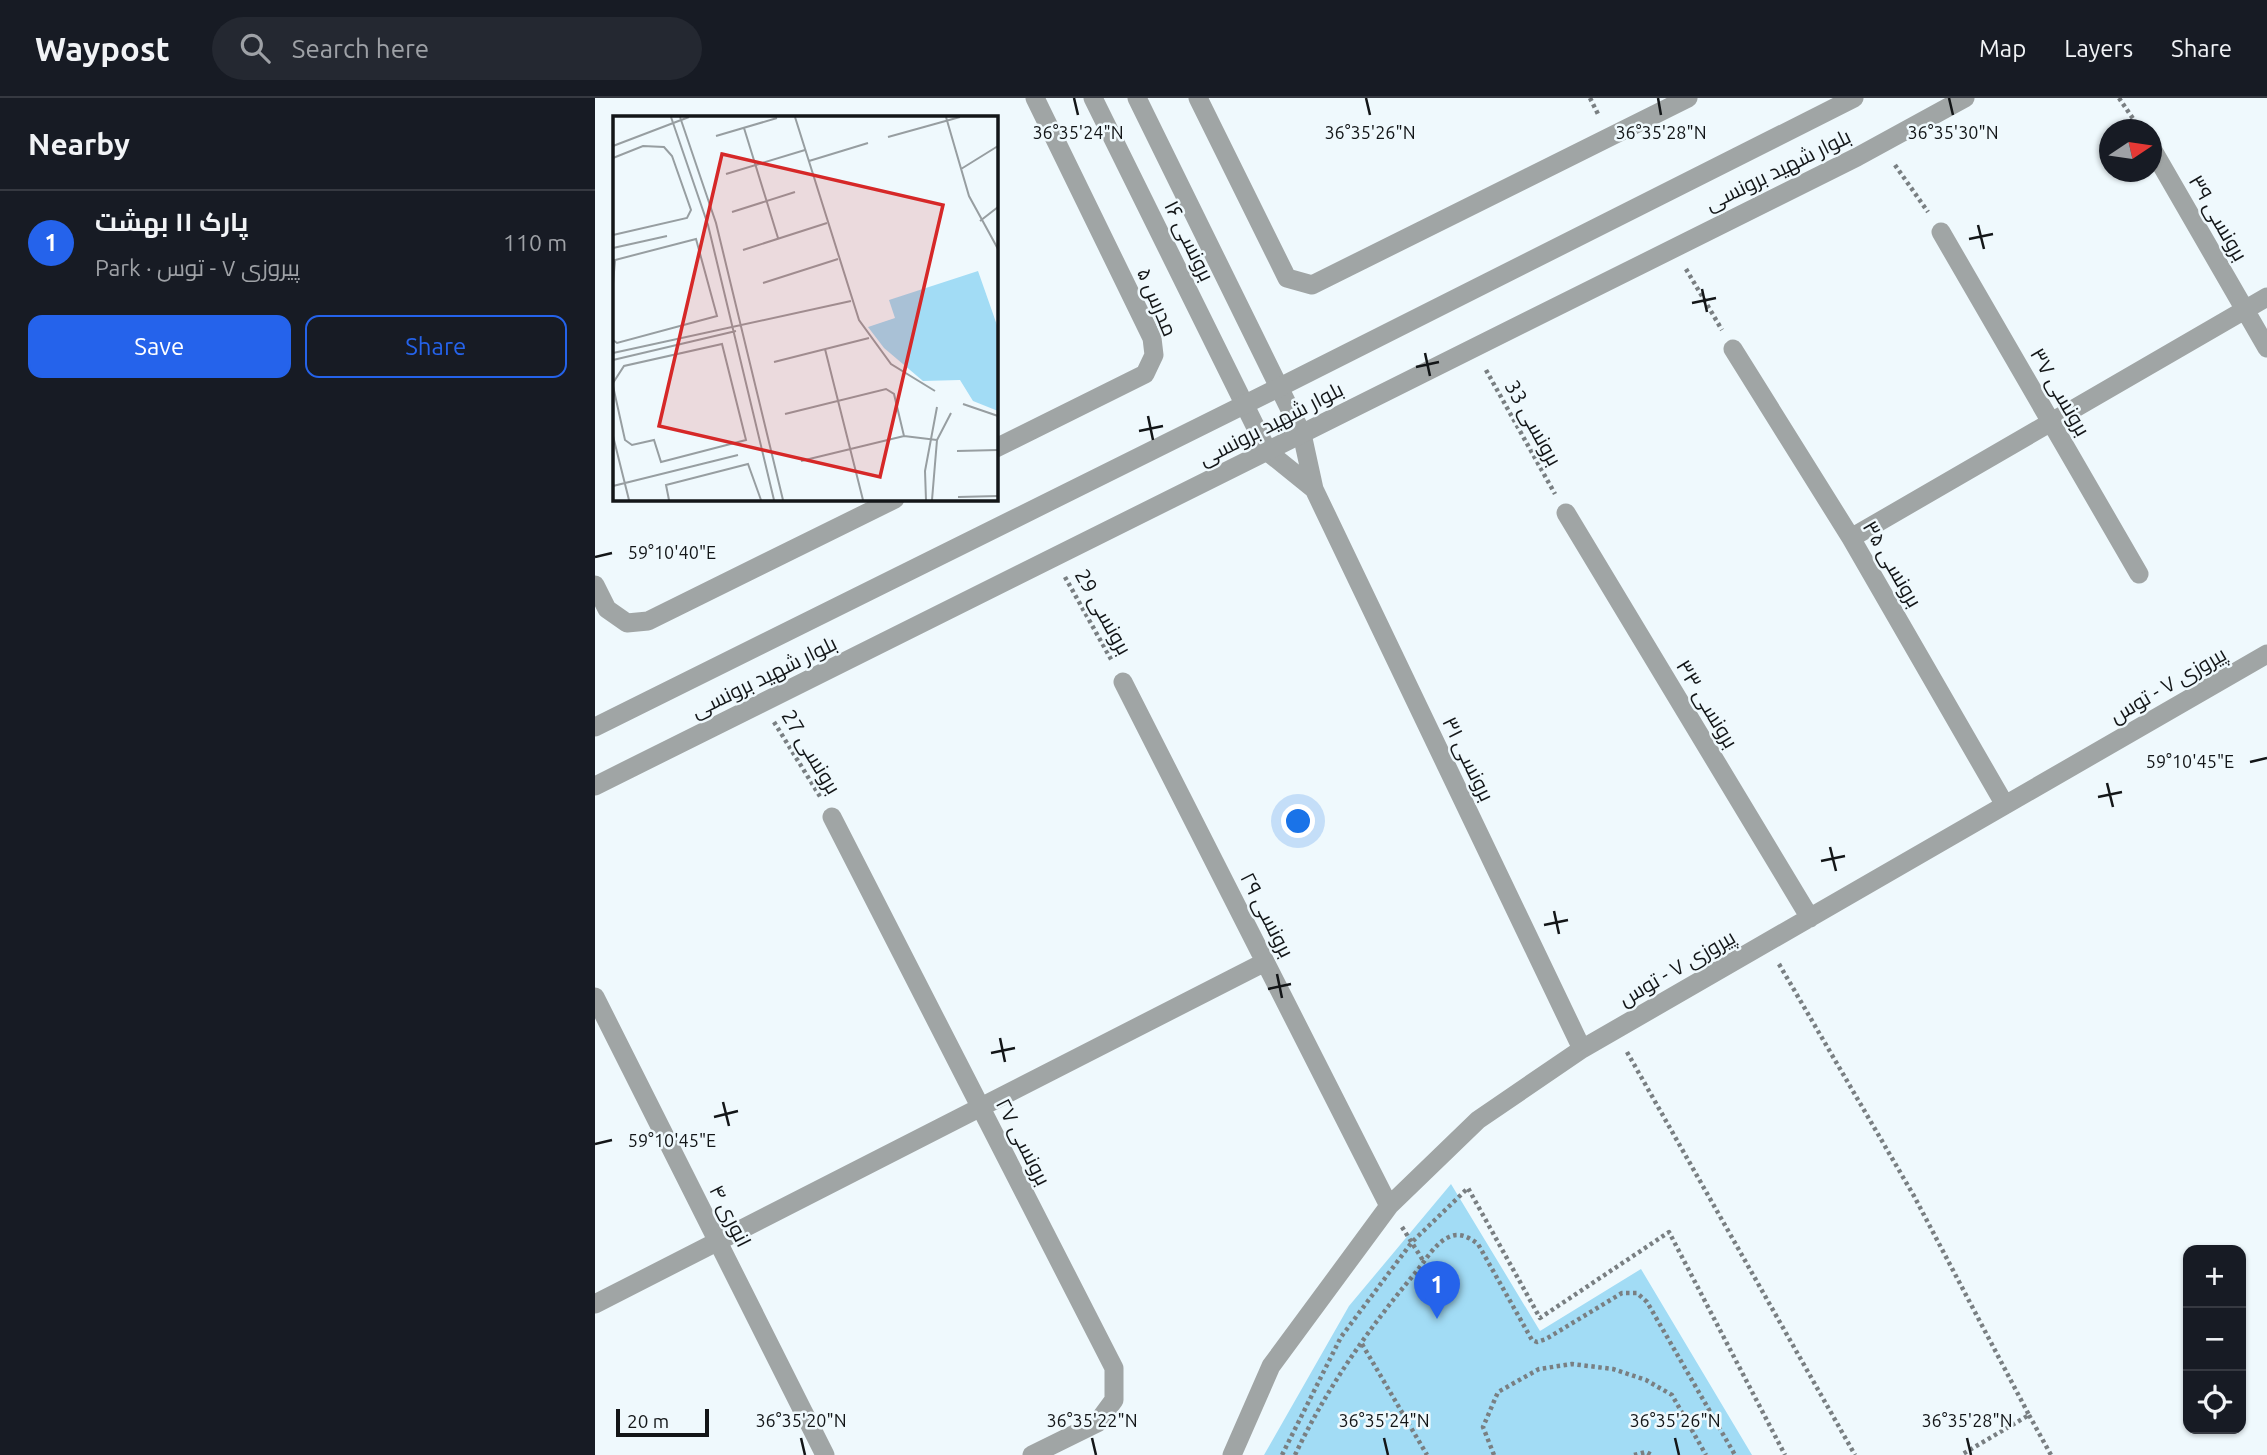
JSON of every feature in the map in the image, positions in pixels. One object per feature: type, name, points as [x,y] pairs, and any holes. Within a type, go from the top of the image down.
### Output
[{"type":"street","name":"مدرس ۵","points":[[997,448],[1145,374],[1154,355],[1152,338],[1035,98]]},
{"type":"street","name":"برونسی ۱۶","points":[[1093,98],[1268,452]]},
{"type":"street","name":"برونسی ۱۶","points":[[1137,98],[1302,434]]},
{"type":"street","points":[[1198,98],[1287,278],[1312,285],[1689,98]]},
{"type":"street","name":"بلوار شهید برونسی","points":[[595,727],[1854,98]]},
{"type":"street","name":"بلوار شهید برونسی","points":[[595,786],[1268,452],[1881,144],[1965,98]]},
{"type":"street","name":"برونسی ۳۹","points":[[2162,166],[2267,348]]},
{"type":"street","name":"برونسی ۳۷","points":[[1941,232],[2139,575]]},
{"type":"street","points":[[1851,538],[2267,297]]},
{"type":"street","name":"برونسی ۳۵","points":[[1733,349],[1851,538],[2005,805]]},
{"type":"street","name":"برونسی ۳۱","points":[[1302,434],[1314,489],[1582,1049]]},
{"type":"street","name":"برونسی ۳۱","points":[[1268,452],[1314,489]]},
{"type":"street","points":[[595,585],[607,609],[627,624],[648,621],[893,500]]},
{"type":"street","name":"برونسی ۳۳","points":[[1566,513],[1809,918]]},
{"type":"street","name":"پیروزی ۷ - توس","points":[[1232,1455],[1271,1367],[1389,1206],[1478,1121],[1582,1049],[2267,654]]},
{"type":"street","name":"برونسی ۲۹","points":[[1123,682],[1389,1206]]},
{"type":"street","name":"برونسی ۲۷","points":[[832,817],[1114,1368],[1114,1400],[1097,1423],[1033,1455]]},
{"type":"street","points":[[595,1304],[1265,962]]},
{"type":"street","name":"انوری ۴","points":[[595,997],[825,1455]]},
{"type":"path","points":[[2119,98],[2133,119]]},
{"type":"path","points":[[1881,144],[1941,232]]},
{"type":"path","points":[[1674,247],[1733,349]]},
{"type":"path","name":"برونسی 33","points":[[1473,348],[1566,513]]},
{"type":"path","name":"برونسی 29","points":[[1055,558],[1123,682]]},
{"type":"path","name":"برونسی 27","points":[[763,703],[832,817]]},
{"type":"path","points":[[1767,942],[1914,1196],[2051,1455]]},
{"type":"path","points":[[1615,1030],[1855,1455]]},
{"type":"path","points":[[1282,1455],[1341,1337],[1412,1242],[1468,1188],[1540,1318],[1669,1232],[1785,1455]]},
{"type":"path","points":[[1389,1206],[1423,1262]]},
{"type":"path","points":[[1295,1455],[1312,1419],[1388,1305],[1423,1262],[1447,1238],[1455,1235],[1472,1239],[1478,1244],[1532,1340],[1538,1342],[1622,1293],[1637,1293],[1647,1302],[1735,1455]]},
{"type":"path","points":[[1361,1344],[1427,1455]]},
{"type":"path","points":[[1494,1455],[1483,1427],[1498,1392],[1539,1369],[1572,1364],[1613,1369],[1646,1380],[1672,1395],[1706,1455]]},
{"type":"path","points":[[1961,1455],[2029,1415]]},
{"type":"path","points":[[1634,1455],[1646,1452],[1652,1455]]},
{"type":"shaded area","points":[[1451,1184],[1540,1331],[1641,1269],[1752,1455],[1264,1455],[1349,1306]]},
{"type":"place","name":"پارک ۱۱ بهشت","points":[[1437,1319]]}]
